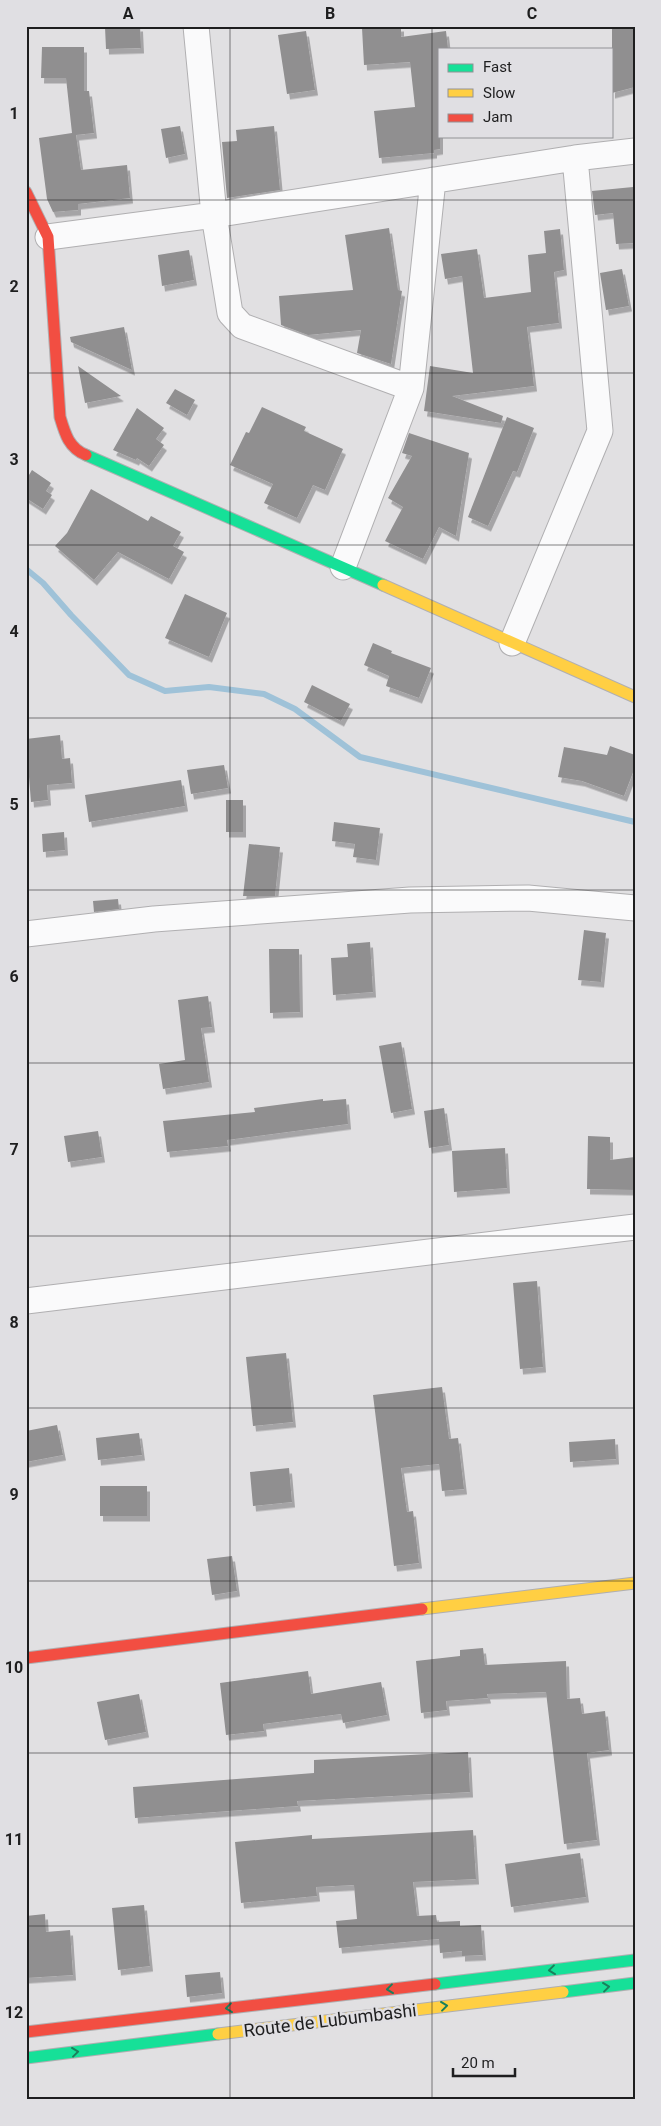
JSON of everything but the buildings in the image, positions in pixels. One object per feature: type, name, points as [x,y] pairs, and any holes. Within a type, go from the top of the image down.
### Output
[{"type":"main road","points":[[29,204],[48,237],[60,417],[66,438],[79,452],[635,697]]},
{"type":"main road","points":[[26,1658],[635,1583]]},
{"type":"main road","name":"Route de Lubumbashi","points":[[26,2032],[635,1960]]},
{"type":"main road","name":"Route de Lubumbashi","points":[[26,2058],[635,1984]]},
{"type":"street","points":[[196,26],[214,215],[230,313],[242,326],[411,388]]},
{"type":"street","points":[[48,237],[214,215],[575,158],[635,151]]},
{"type":"street","points":[[512,643],[600,431],[575,158]]},
{"type":"street","points":[[343,567],[411,388],[433,180]]},
{"type":"street","points":[[26,934],[154,919],[410,900],[528,898],[635,908]]},
{"type":"street","points":[[26,1301],[635,1227]]},
{"type":"waterway","points":[[26,569],[43,583],[129,675],[165,691],[209,687],[264,694],[295,709],[360,757],[635,822]]},
{"type":"traffic: fast","points":[[86,455],[383,585]]},
{"type":"traffic: fast","points":[[435,1984],[635,1960]]},
{"type":"traffic: fast","points":[[563,1992],[635,1983]]},
{"type":"traffic: fast","points":[[26,2058],[218,2034]]},
{"type":"traffic: slow","points":[[383,585],[635,697]]},
{"type":"traffic: slow","points":[[422,1609],[635,1583]]},
{"type":"traffic: slow","points":[[218,2034],[563,1992]]},
{"type":"traffic: jam","points":[[26,192],[48,237],[60,417],[66,435],[72,444],[86,455]]},
{"type":"traffic: jam","points":[[26,1658],[422,1609]]},
{"type":"traffic: jam","points":[[26,2032],[435,1984]]}]
